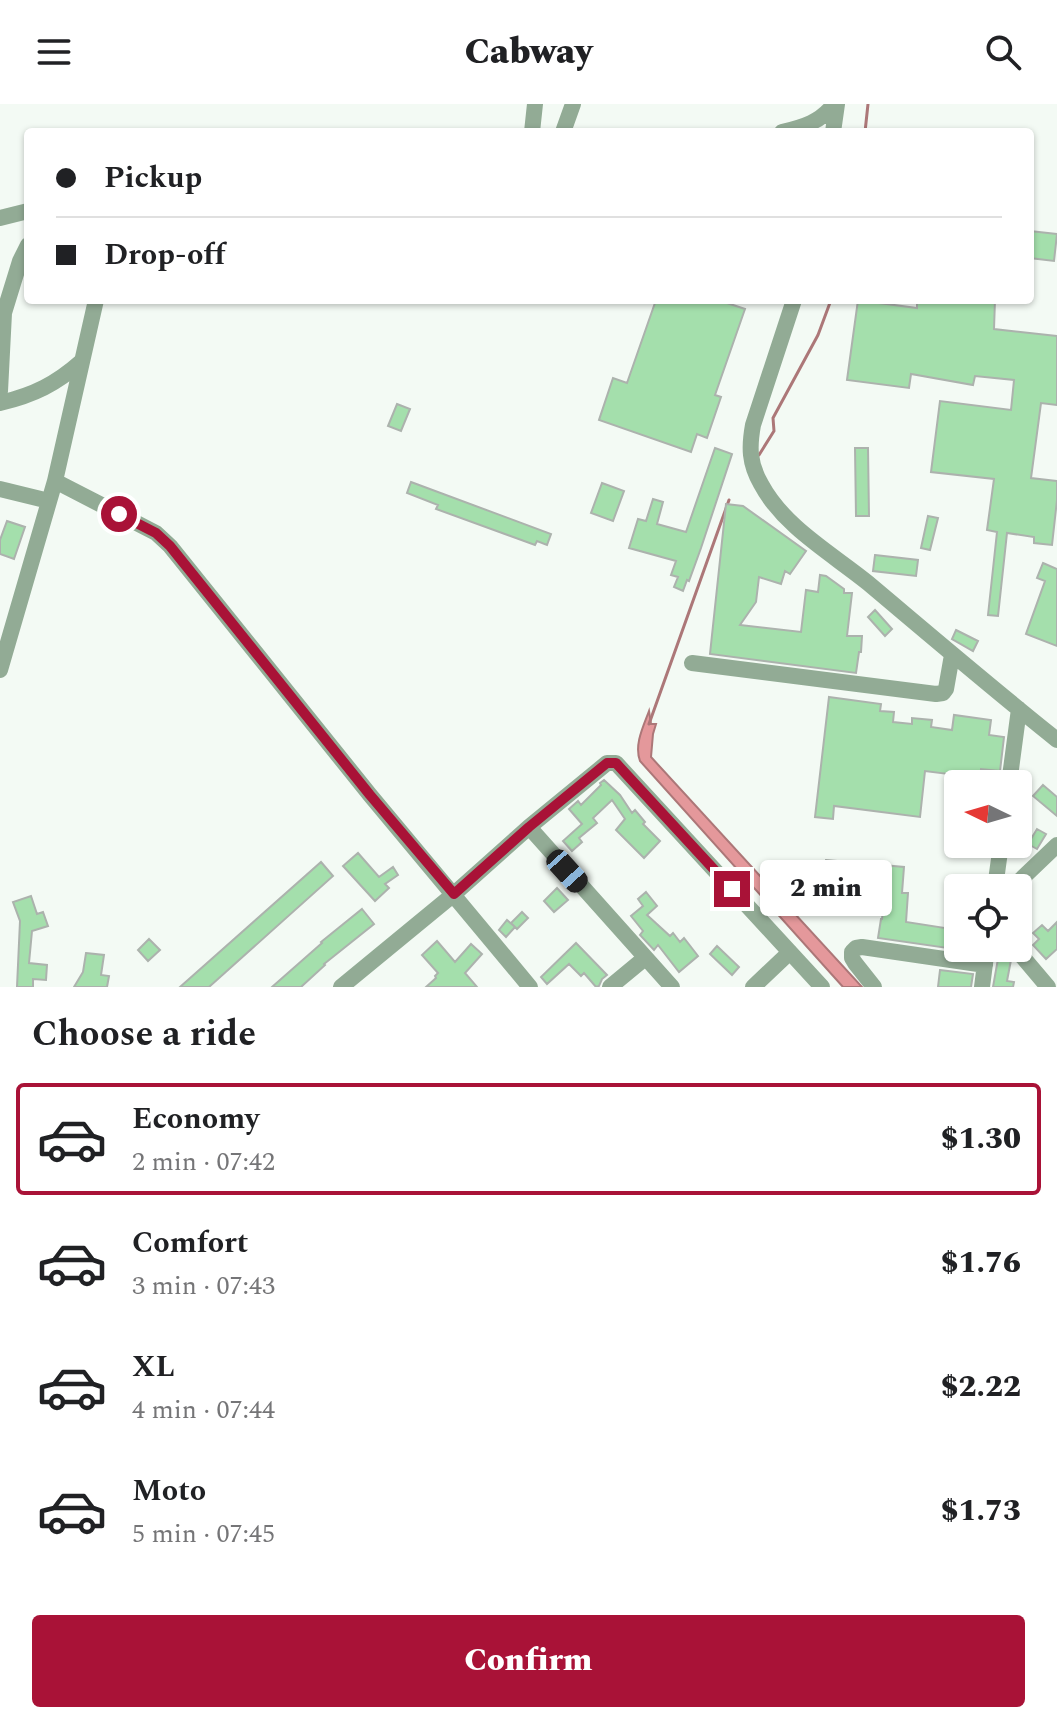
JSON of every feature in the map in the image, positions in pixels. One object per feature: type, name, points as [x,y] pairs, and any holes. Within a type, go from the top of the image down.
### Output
[{"type":"street","points":[[532,128],[535,104]]},
{"type":"street","points":[[564,128],[573,104]]},
{"type":"street","points":[[799,128],[819,120],[836,104]]},
{"type":"street","points":[[833,128],[836,104]]},
{"type":"street","points":[[0,218],[24,212]]},
{"type":"street","points":[[0,391],[2,313],[24,253]]},
{"type":"street","points":[[1,666],[55,481],[95,304]]},
{"type":"street","points":[[793,304],[749,444],[761,485],[793,524],[1057,740]]},
{"type":"street","points":[[0,403],[49,386],[82,361]]},
{"type":"street","points":[[55,481],[156,533],[170,546],[370,795],[454,894],[522,984]]},
{"type":"street","points":[[0,489],[49,501]]},
{"type":"street","points":[[692,663],[936,694],[946,689],[952,655]]},
{"type":"street","points":[[1011,770],[1019,709]]},
{"type":"street","points":[[341,987],[607,763],[616,763],[822,987]]},
{"type":"street","points":[[529,827],[672,987]]},
{"type":"street","points":[[1027,874],[1057,845]]},
{"type":"street","points":[[874,987],[852,958],[856,948],[944,953]]},
{"type":"street","points":[[753,987],[790,952]]},
{"type":"street","points":[[610,987],[645,958]]},
{"type":"street","points":[[982,987],[985,962]]},
{"type":"street","points":[[1027,962],[1048,987]]},
{"type":"shaded area","points":[[649,711],[651,724],[656,724],[651,757],[862,987],[843,987],[640,761],[639,742]]},
{"type":"building","points":[[1034,231],[1057,234],[1054,261],[1034,258]]},
{"type":"building","points":[[655,304],[730,304],[745,309],[715,395],[721,397],[707,438],[697,434],[691,452],[599,420],[613,378],[627,383]]},
{"type":"building","points":[[857,304],[917,308],[917,304],[995,304],[994,329],[1057,336],[1057,405],[1041,403],[1031,478],[1057,481],[1052,545],[1034,543],[1034,537],[1007,533],[998,616],[988,615],[997,532],[987,530],[994,479],[931,472],[940,401],[1011,410],[1014,380],[975,376],[973,385],[911,374],[909,388],[847,380]]},
{"type":"building","points":[[397,404],[410,409],[401,431],[388,426]]},
{"type":"building","points":[[715,448],[732,454],[701,548],[683,591],[674,587],[678,577],[671,575],[676,561],[629,548],[638,519],[646,521],[653,499],[663,502],[657,524],[686,532]]},
{"type":"building","points":[[855,448],[868,448],[869,516],[856,516]]},
{"type":"building","points":[[411,482],[551,534],[547,545],[537,541],[535,545],[436,509],[438,505],[407,493]]},
{"type":"building","points":[[602,483],[624,491],[613,521],[591,513]]},
{"type":"building","points":[[726,504],[743,506],[806,551],[790,574],[785,571],[781,584],[759,577],[756,602],[740,625],[801,632],[806,590],[818,592],[820,575],[826,576],[844,589],[844,593],[852,593],[847,636],[862,636],[856,673],[710,654]]},
{"type":"building","points":[[928,516],[938,518],[930,550],[921,548]]},
{"type":"building","points":[[7,521],[25,527],[14,559],[0,554],[0,540]]},
{"type":"building","points":[[875,555],[918,560],[916,576],[873,571]]},
{"type":"building","points":[[1043,563],[1057,569],[1057,646],[1026,634],[1045,581],[1037,578]]},
{"type":"building","points":[[875,610],[892,629],[885,636],[868,617]]},
{"type":"building","points":[[956,630],[978,641],[973,651],[952,639]]},
{"type":"building","points":[[829,697],[881,704],[880,711],[894,712],[893,722],[912,724],[912,718],[932,720],[931,727],[952,730],[954,715],[991,720],[989,735],[1004,737],[1000,770],[944,770],[944,773],[925,771],[920,817],[834,806],[833,819],[815,817]]},
{"type":"building","points":[[604,780],[620,795],[632,813],[635,810],[645,822],[643,824],[660,841],[644,858],[616,830],[625,819],[612,800],[593,818],[597,823],[579,838],[582,842],[572,851],[563,841],[582,824],[569,809],[578,801],[581,805]]},
{"type":"building","points":[[1043,785],[1057,797],[1057,816],[1033,796]]},
{"type":"building","points":[[1037,829],[1046,834],[1037,849],[1032,846],[1032,837]]},
{"type":"building","points":[[358,853],[379,877],[393,867],[398,875],[385,884],[389,888],[375,901],[343,866]]},
{"type":"building","points":[[826,860],[904,867],[902,893],[908,893],[906,922],[944,928],[944,948],[878,938],[885,890],[824,885]]},
{"type":"building","points":[[321,862],[333,876],[209,987],[180,987]]},
{"type":"building","points":[[557,888],[568,900],[554,912],[544,901]]},
{"type":"building","points":[[646,892],[657,906],[647,915],[670,936],[673,933],[680,942],[684,938],[698,956],[679,972],[658,945],[654,950],[640,935],[643,931],[631,916],[643,906],[638,899]]},
{"type":"building","points":[[31,896],[37,914],[43,912],[48,926],[32,931],[29,963],[47,965],[46,980],[33,979],[33,987],[17,987],[20,921],[13,902]]},
{"type":"building","points":[[362,909],[374,924],[301,987],[272,987],[321,942]]},
{"type":"building","points":[[522,912],[528,918],[517,929],[511,923]]},
{"type":"building","points":[[507,920],[515,927],[506,937],[499,930]]},
{"type":"building","points":[[1057,922],[1057,949],[1046,959],[1033,945],[1039,939],[1033,933],[1042,925],[1048,931]]},
{"type":"building","points":[[149,939],[160,950],[148,961],[138,950]]},
{"type":"building","points":[[437,941],[455,962],[471,944],[482,954],[465,973],[477,987],[426,987],[438,973],[422,955]]},
{"type":"building","points":[[576,943],[607,975],[596,987],[584,973],[581,976],[569,964],[547,984],[541,977]]},
{"type":"building","points":[[717,946],[739,967],[732,975],[710,954]]},
{"type":"building","points":[[86,953],[104,955],[101,975],[109,976],[107,987],[74,987],[83,972]]},
{"type":"building","points":[[997,962],[1011,962],[1007,981],[1014,982],[1013,987],[993,987]]},
{"type":"building","points":[[940,970],[973,974],[971,987],[938,987]]},
{"type":"waterway","points":[[865,128],[868,104]]},
{"type":"waterway","points":[[759,455],[774,431],[773,418],[818,335],[830,304]]},
{"type":"waterway","points":[[649,724],[729,500]]},
{"type":"route","points":[[119,514],[156,533],[170,546],[370,795],[454,894],[529,827],[611,762],[616,763],[732,889]]}]
